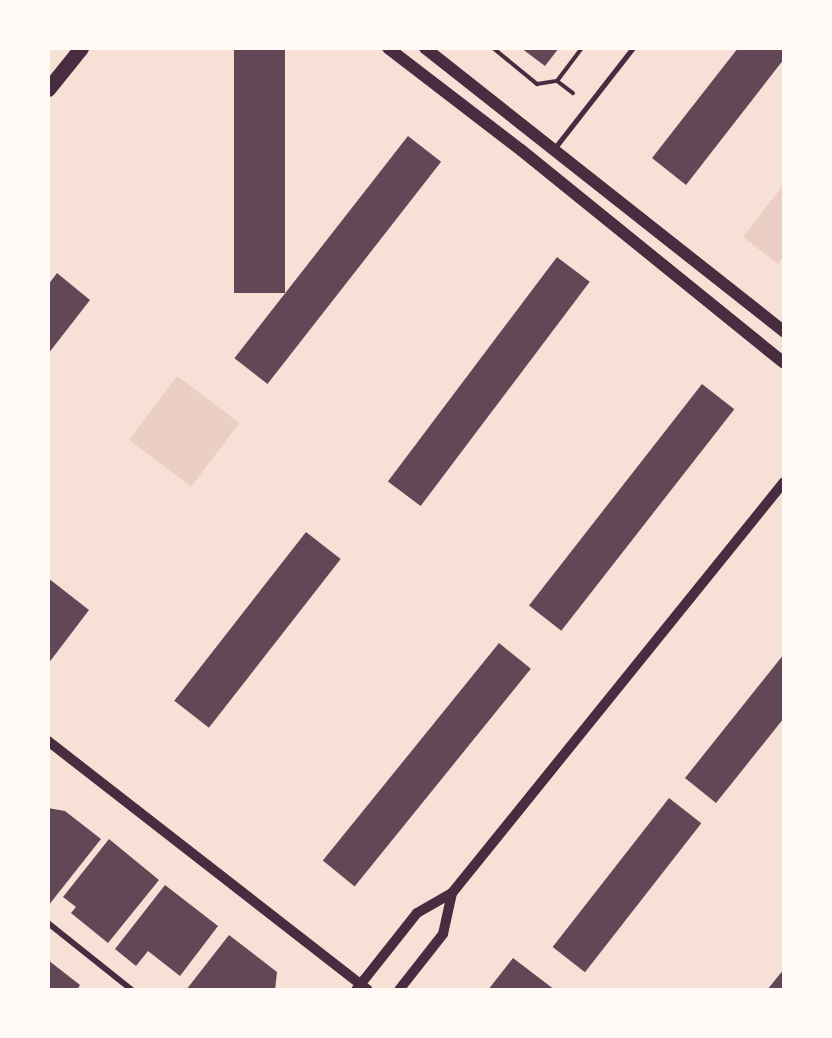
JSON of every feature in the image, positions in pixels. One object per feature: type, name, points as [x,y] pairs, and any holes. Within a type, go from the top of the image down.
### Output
[{"type":"main road","points":[[48,89],[81,48]]},
{"type":"main road","points":[[388,48],[521,150],[784,363]]},
{"type":"main road","points":[[425,48],[784,332]]},
{"type":"street","points":[[48,743],[362,988],[417,913],[452,893],[784,482]]},
{"type":"street","points":[[399,990],[443,934],[452,893]]},
{"type":"street","points":[[48,923],[132,990]]},
{"type":"lane","points":[[554,149],[633,48]]},
{"type":"path","points":[[493,48],[537,84],[557,81],[582,48]]},
{"type":"path","points":[[557,81],[573,93]]},
{"type":"shaded area","points":[[784,184],[784,256],[778,264],[743,237]]},
{"type":"shaded area","points":[[177,376],[239,423],[191,487],[129,440]]},
{"type":"building","points":[[234,48],[285,48],[285,293],[234,293]]},
{"type":"building","points":[[521,48],[559,48],[545,66]]},
{"type":"building","points":[[738,48],[784,48],[784,59],[686,185],[652,158]]},
{"type":"building","points":[[408,136],[441,162],[267,384],[234,358]]},
{"type":"building","points":[[557,257],[590,282],[421,506],[388,481]]},
{"type":"building","points":[[57,273],[90,300],[48,354],[48,285]]},
{"type":"building","points":[[702,384],[734,409],[561,631],[529,605]]},
{"type":"building","points":[[306,532],[341,559],[209,728],[174,701]]},
{"type":"building","points":[[48,578],[89,610],[48,664]]},
{"type":"building","points":[[499,643],[531,669],[355,886],[323,861]]},
{"type":"building","points":[[784,654],[784,718],[716,803],[685,778]]},
{"type":"building","points":[[669,798],[701,823],[585,972],[553,947]]},
{"type":"building","points":[[48,808],[65,811],[101,839],[48,906]]},
{"type":"building","points":[[109,839],[159,880],[108,943],[71,913],[76,907],[63,897]]},
{"type":"building","points":[[165,885],[218,926],[180,976],[148,951],[136,966],[115,949]]},
{"type":"building","points":[[229,935],[277,972],[275,990],[186,990]]},
{"type":"building","points":[[513,958],[555,990],[488,990]]},
{"type":"building","points":[[48,960],[80,985],[77,990],[48,990]]},
{"type":"building","points":[[784,969],[784,990],[767,990]]}]
